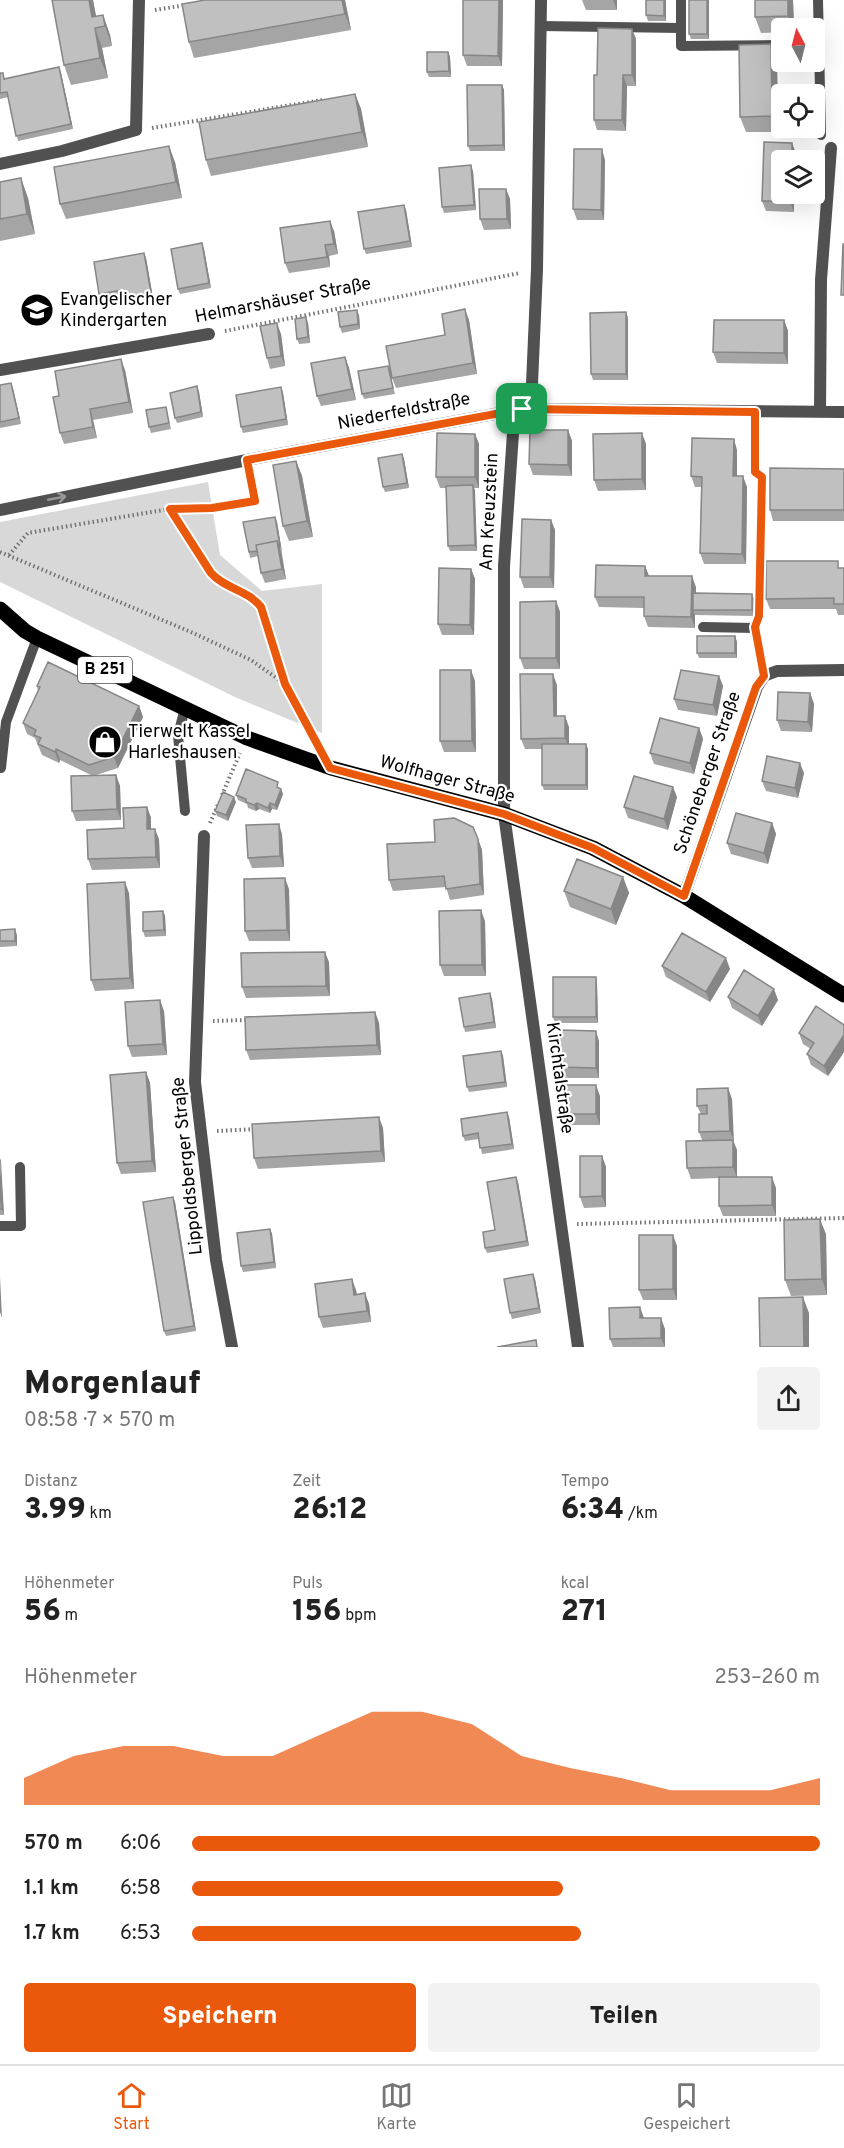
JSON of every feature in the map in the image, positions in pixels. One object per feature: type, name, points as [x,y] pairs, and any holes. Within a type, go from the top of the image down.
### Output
[{"type":"main road","name":"Wolfhager Straße","points":[[0,609],[31,634]]},
{"type":"main road","name":"Wolfhager Straße","points":[[0,625],[31,634],[247,738],[330,768],[504,814],[593,848],[684,896],[844,995]]},
{"type":"street","points":[[0,164],[62,151],[136,130],[139,0]]},
{"type":"street","name":"Am Kreuzstein","points":[[504,814],[504,566],[513,433],[532,384],[537,269],[541,0]]},
{"type":"street","points":[[820,412],[820,280],[831,147]]},
{"type":"street","name":"Helmarshäuser Straße","points":[[0,370],[209,334]]},
{"type":"street","name":"Niederfeldstraße","points":[[0,510],[247,460],[522,409],[844,412]]},
{"type":"street","points":[[764,676],[777,671],[844,670]]},
{"type":"street","name":"Schöneberger Straße","points":[[684,896],[756,687],[764,676]]},
{"type":"street","name":"Kirchtalstraße","points":[[504,814],[578,1347]]},
{"type":"street","name":"Lippoldsberger Straße","points":[[204,836],[195,1082],[216,1260],[232,1347]]},
{"type":"lane","points":[[681,0],[681,46],[771,45]]},
{"type":"lane","points":[[817,18],[818,0]]},
{"type":"lane","points":[[542,26],[681,28]]},
{"type":"lane","points":[[704,627],[755,627],[764,676]]},
{"type":"lane","points":[[1,768],[6,722],[31,634]]},
{"type":"lane","points":[[185,708],[178,735],[185,811]]},
{"type":"lane","points":[[0,1226],[21,1226],[20,1167]]},
{"type":"path","points":[[139,13],[190,4]]},
{"type":"path","points":[[136,130],[323,100]]},
{"type":"path","name":"Helmarshäuser Straße","points":[[209,334],[537,269]]},
{"type":"path","points":[[755,412],[755,472],[762,477],[759,616],[755,627]]},
{"type":"path","points":[[9,555],[28,533],[170,509],[212,508],[255,501],[247,460]]},
{"type":"path","points":[[170,509],[219,582],[255,598],[261,607],[285,684],[330,768]]},
{"type":"path","points":[[0,552],[231,651],[250,660],[285,684]]},
{"type":"path","points":[[204,836],[247,738]]},
{"type":"path","points":[[197,1021],[254,1020]]},
{"type":"path","points":[[201,1132],[259,1128]]},
{"type":"path","points":[[561,1225],[844,1218]]},
{"type":"shaded area","points":[[208,482],[220,555],[262,591],[322,584],[322,733],[237,698],[0,582],[0,522]]},
{"type":"building","points":[[52,0],[89,0],[92,17],[103,15],[105,26],[95,28],[100,58],[64,65]]},
{"type":"building","points":[[205,0],[342,0],[345,14],[189,42],[182,4]]},
{"type":"building","points":[[463,0],[499,0],[498,56],[463,55]]},
{"type":"building","points":[[646,0],[664,0],[664,16],[646,15]]},
{"type":"building","points":[[689,0],[707,0],[707,34],[689,34]]},
{"type":"building","points":[[755,0],[788,0],[788,16],[755,17]]},
{"type":"building","points":[[598,28],[632,29],[632,75],[623,75],[622,120],[594,120],[594,75],[597,75]]},
{"type":"building","points":[[771,44],[771,116],[740,117],[739,45]]},
{"type":"building","points":[[427,52],[448,52],[449,71],[427,72]]},
{"type":"building","points":[[59,67],[71,124],[16,136],[7,92],[0,93],[0,73],[3,73],[4,79]]},
{"type":"building","points":[[467,85],[502,85],[503,145],[468,146]]},
{"type":"building","points":[[355,94],[362,132],[206,160],[199,122]]},
{"type":"building","points":[[764,142],[792,143],[792,150],[771,150],[771,201],[762,201]]},
{"type":"building","points":[[169,146],[176,182],[60,204],[54,167]]},
{"type":"building","points":[[574,149],[602,149],[601,210],[573,209]]},
{"type":"building","points":[[471,165],[474,205],[442,207],[439,168]]},
{"type":"building","points":[[21,178],[27,214],[0,219],[0,182]]},
{"type":"building","points":[[479,189],[506,189],[507,219],[480,219]]},
{"type":"building","points":[[404,205],[410,241],[364,249],[358,212]]},
{"type":"building","points":[[330,221],[334,244],[325,245],[327,257],[285,263],[280,228]]},
{"type":"building","points":[[202,243],[209,283],[178,289],[171,249]]},
{"type":"building","points":[[843,244],[844,295],[841,295]]},
{"type":"building","points":[[144,253],[151,293],[123,297],[122,290],[99,294],[94,262]]},
{"type":"building","points":[[465,309],[473,363],[392,378],[386,346],[445,335],[442,314]]},
{"type":"building","points":[[357,310],[358,324],[340,327],[338,312]]},
{"type":"building","points":[[626,312],[626,374],[591,374],[590,313]]},
{"type":"building","points":[[306,317],[308,337],[297,339],[295,319]]},
{"type":"building","points":[[714,320],[784,320],[784,353],[713,352]]},
{"type":"building","points":[[277,323],[281,356],[267,358],[260,326]]},
{"type":"building","points":[[345,357],[352,389],[317,396],[311,363]]},
{"type":"building","points":[[121,359],[129,402],[90,409],[93,427],[60,433],[53,397],[59,396],[55,371]]},
{"type":"building","points":[[388,366],[393,388],[362,394],[358,371]]},
{"type":"building","points":[[11,383],[19,418],[0,422],[0,385]]},
{"type":"building","points":[[197,386],[201,412],[175,418],[170,393]]},
{"type":"building","points":[[281,387],[286,419],[241,427],[236,395]]},
{"type":"building","points":[[166,407],[169,423],[149,427],[146,410]]},
{"type":"building","points":[[530,430],[568,430],[568,465],[529,464]]},
{"type":"building","points":[[437,433],[475,434],[475,477],[436,477]]},
{"type":"building","points":[[642,433],[642,479],[594,480],[593,434]]},
{"type":"building","points":[[692,438],[734,439],[733,476],[743,476],[742,554],[700,553],[702,477],[691,476]]},
{"type":"building","points":[[402,454],[407,483],[383,487],[378,458]]},
{"type":"building","points":[[296,461],[307,521],[283,526],[273,465]]},
{"type":"building","points":[[770,468],[844,469],[844,510],[770,510]]},
{"type":"building","points":[[473,485],[475,545],[448,546],[446,486]]},
{"type":"building","points":[[275,517],[280,546],[277,541],[256,545],[257,551],[249,552],[243,522]]},
{"type":"building","points":[[522,519],[551,520],[550,577],[520,577]]},
{"type":"building","points":[[277,541],[282,569],[261,573],[256,545]]},
{"type":"building","points":[[766,561],[838,561],[838,568],[844,568],[844,604],[834,604],[834,598],[766,599]]},
{"type":"building","points":[[596,565],[645,566],[645,576],[692,576],[691,617],[644,616],[644,597],[595,597]]},
{"type":"building","points":[[439,568],[471,569],[470,625],[438,624]]},
{"type":"building","points":[[693,593],[752,594],[752,610],[693,610]]},
{"type":"building","points":[[556,601],[556,658],[520,658],[520,602]]},
{"type":"building","points":[[697,636],[735,636],[735,653],[697,653]]},
{"type":"building","points":[[48,662],[139,706],[114,757],[89,765],[56,749],[55,752],[38,744],[41,738],[34,735],[36,730],[23,723],[40,687],[37,686]]},
{"type":"building","points":[[440,670],[471,670],[472,741],[440,741]]},
{"type":"building","points":[[681,670],[719,676],[713,705],[674,699]]},
{"type":"building","points":[[520,674],[553,674],[554,716],[565,716],[565,738],[521,739]]},
{"type":"building","points":[[778,692],[810,693],[808,722],[777,720]]},
{"type":"building","points":[[660,718],[699,728],[690,763],[650,753]]},
{"type":"building","points":[[542,744],[586,744],[586,785],[542,785]]},
{"type":"building","points":[[767,756],[800,763],[795,788],[762,781]]},
{"type":"building","points":[[246,769],[278,782],[277,787],[281,789],[275,805],[270,803],[268,808],[257,803],[254,805],[236,795]]},
{"type":"building","points":[[116,775],[117,809],[72,811],[71,776]]},
{"type":"building","points":[[634,776],[673,787],[664,819],[624,807]]},
{"type":"building","points":[[223,792],[234,797],[226,815],[215,811]]},
{"type":"building","points":[[147,807],[147,829],[155,829],[156,857],[88,859],[87,830],[124,828],[123,808]]},
{"type":"building","points":[[736,813],[772,823],[764,853],[727,843]]},
{"type":"building","points":[[454,818],[473,827],[478,839],[480,884],[446,889],[444,876],[389,880],[387,844],[435,842],[434,820]]},
{"type":"building","points":[[279,824],[280,856],[248,858],[246,825]]},
{"type":"building","points":[[577,859],[623,877],[611,909],[564,891]]},
{"type":"building","points":[[285,878],[287,930],[245,931],[244,879]]},
{"type":"building","points":[[125,882],[130,978],[91,980],[87,884]]},
{"type":"building","points":[[481,910],[482,965],[440,965],[439,911]]},
{"type":"building","points":[[163,911],[164,930],[143,931],[143,912]]},
{"type":"building","points":[[15,929],[15,941],[0,941],[0,930]]},
{"type":"building","points":[[682,933],[726,958],[706,992],[662,966]]},
{"type":"building","points":[[325,952],[326,986],[242,987],[241,953]]},
{"type":"building","points":[[744,970],[774,989],[758,1016],[728,997]]},
{"type":"building","points":[[553,977],[596,977],[596,1017],[553,1017]]},
{"type":"building","points":[[490,993],[494,1022],[464,1027],[459,998]]},
{"type":"building","points":[[160,1000],[163,1044],[128,1046],[125,1002]]},
{"type":"building","points":[[816,1006],[844,1025],[844,1035],[824,1066],[807,1054],[814,1043],[799,1033]]},
{"type":"building","points":[[375,1012],[377,1045],[246,1050],[245,1017]]},
{"type":"building","points":[[560,1030],[596,1031],[596,1068],[559,1067]]},
{"type":"building","points":[[501,1051],[505,1082],[467,1087],[463,1056]]},
{"type":"building","points":[[146,1072],[152,1161],[117,1163],[110,1075]]},
{"type":"building","points":[[565,1085],[596,1085],[596,1114],[565,1114]]},
{"type":"building","points":[[728,1088],[730,1131],[699,1132],[699,1114],[707,1114],[707,1105],[697,1106],[697,1089]]},
{"type":"building","points":[[507,1112],[512,1144],[480,1148],[478,1133],[463,1136],[461,1119]]},
{"type":"building","points":[[379,1117],[381,1151],[254,1158],[252,1124]]},
{"type":"building","points":[[733,1140],[733,1167],[687,1168],[686,1141]]},
{"type":"building","points":[[580,1156],[602,1156],[602,1196],[580,1197]]},
{"type":"building","points":[[0,1175],[2,1209],[0,1209]]},
{"type":"building","points":[[516,1177],[527,1241],[485,1248],[483,1232],[495,1230],[487,1182]]},
{"type":"building","points":[[719,1177],[772,1177],[772,1205],[719,1206]]},
{"type":"building","points":[[173,1197],[194,1326],[164,1331],[143,1202]]},
{"type":"building","points":[[820,1219],[822,1279],[785,1280],[784,1220]]},
{"type":"building","points":[[270,1229],[274,1262],[241,1266],[237,1233]]},
{"type":"building","points":[[639,1235],[673,1235],[673,1289],[639,1290]]},
{"type":"building","points":[[533,1274],[539,1308],[510,1313],[504,1279]]},
{"type":"building","points":[[352,1279],[354,1295],[365,1293],[367,1311],[319,1317],[315,1284]]},
{"type":"building","points":[[803,1297],[804,1347],[760,1347],[759,1298]]},
{"type":"building","points":[[640,1307],[640,1318],[661,1318],[661,1338],[610,1339],[609,1308]]},
{"type":"building","points":[[536,1340],[537,1347],[497,1347]]},
{"type":"place","name":"Evangelischer Kindergarten","points":[[37,310]]},
{"type":"place","name":"Tierwelt Kassel Harleshausen","points":[[105,742]]},
{"type":"route","points":[[522,409],[755,412],[755,472],[762,477],[759,616],[755,627],[764,676],[756,687],[684,896],[593,848],[504,814],[330,768],[285,684],[261,607],[255,598],[219,582],[170,509],[212,508],[255,501],[247,460],[522,409]]}]
